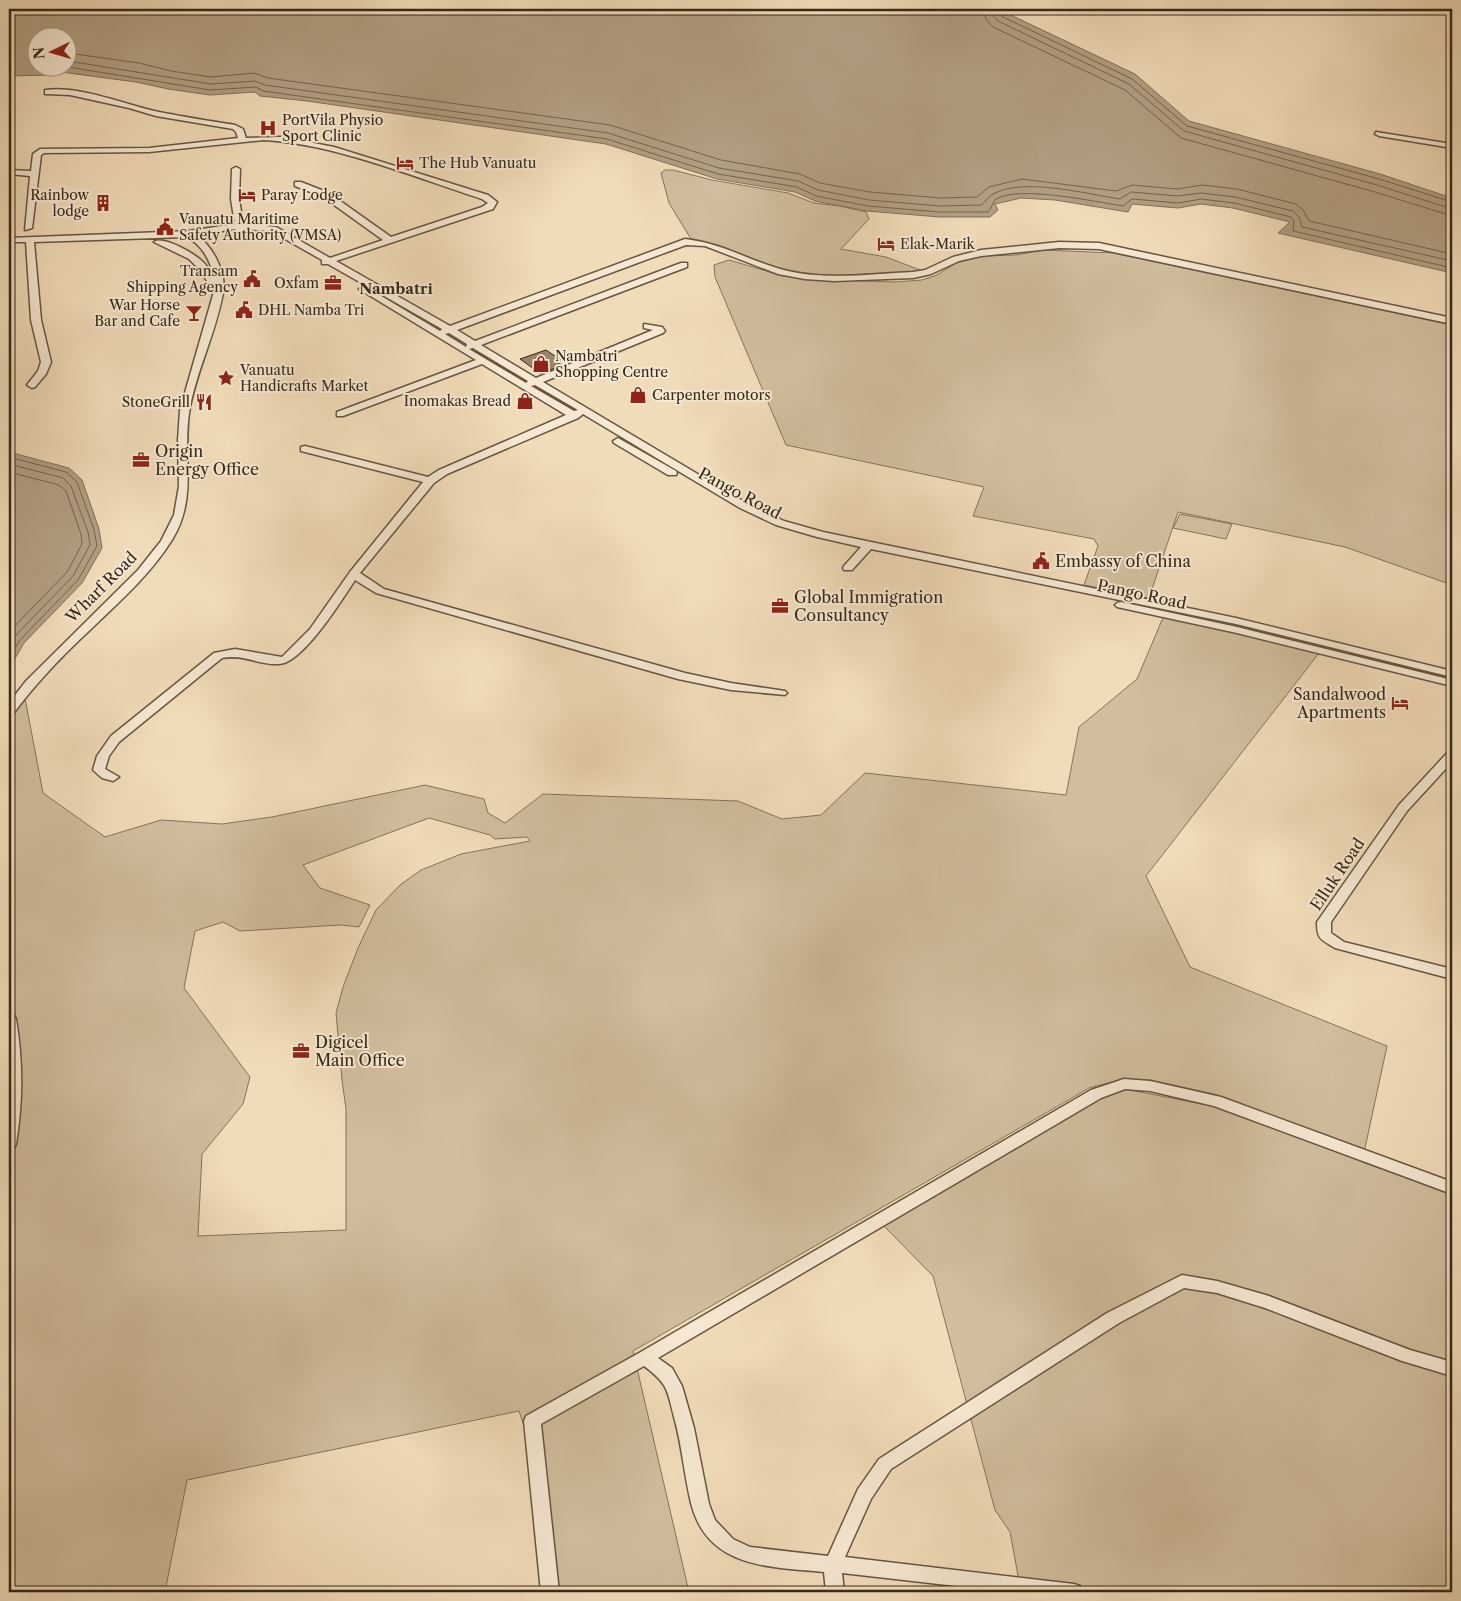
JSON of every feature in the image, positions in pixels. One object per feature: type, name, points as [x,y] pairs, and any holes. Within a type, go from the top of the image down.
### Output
[{"type":"street","points":[[48,92],[70,93],[131,106],[156,114],[235,127],[240,131],[242,140]]},
{"type":"street","points":[[1379,134],[1452,146]]},
{"type":"street","points":[[28,228],[33,174],[37,154],[43,150],[148,150],[273,137],[334,149],[485,197],[493,202],[490,207],[318,264]]},
{"type":"street","points":[[236,169],[235,199],[240,229]]},
{"type":"street","points":[[9,172],[33,174]]},
{"type":"street","points":[[298,184],[326,195],[351,211],[390,241]]},
{"type":"street","name":"Pango Road","points":[[66,240],[186,234],[240,229],[273,230],[536,381],[579,413]]},
{"type":"street","name":"Pango Road","points":[[9,240],[158,242],[175,245],[240,229],[259,233],[274,238],[524,386],[579,413],[766,526],[806,540],[866,548],[1236,621],[1452,674]]},
{"type":"street","points":[[200,239],[186,234],[175,245],[200,263],[210,276],[218,296]]},
{"type":"street","name":"Wharf Road","points":[[9,711],[55,658],[146,570],[173,530],[180,515],[184,497],[185,412],[192,379],[207,337],[220,286],[218,273],[200,239]]},
{"type":"street","points":[[30,240],[36,320],[46,362],[43,372],[32,385]]},
{"type":"street","points":[[437,335],[685,242],[706,244],[778,271],[805,276],[834,278],[913,275],[928,272],[956,259],[981,253],[1012,252],[1059,245],[1100,246],[1452,321]]},
{"type":"street","points":[[463,349],[684,265]]},
{"type":"street","points":[[524,386],[660,331],[648,326]]},
{"type":"street","points":[[340,414],[483,361]]},
{"type":"street","points":[[113,777],[106,776],[99,770],[102,756],[115,739],[220,654],[235,652],[277,661],[285,660],[314,632],[354,574],[430,481],[444,472],[579,413]]},
{"type":"street","points":[[305,449],[430,481]]},
{"type":"street","points":[[848,568],[866,548]]},
{"type":"street","name":"Pango Road","points":[[866,548],[1161,614],[1452,683]]},
{"type":"street","points":[[354,574],[371,587],[380,591],[533,632],[688,678],[737,689],[781,694]]},
{"type":"street","name":"Elluk Road","points":[[1452,755],[1403,808],[1324,922],[1324,935],[1340,945],[1452,974]]},
{"type":"street","points":[[9,1019],[15,1056],[16,1088],[13,1125],[9,1144]]},
{"type":"street","points":[[550,1592],[532,1421],[645,1358],[1096,1094],[1124,1084],[1150,1086],[1216,1102],[1452,1188]]},
{"type":"street","points":[[835,1592],[832,1566],[864,1494],[885,1464],[1113,1318],[1182,1281],[1217,1287],[1269,1303],[1408,1356],[1452,1370]]},
{"type":"street","points":[[645,1358],[666,1373],[674,1386],[686,1428],[700,1504],[708,1525],[727,1545],[748,1554],[832,1566],[894,1570],[1074,1592]]},
{"type":"shaded area","points":[[665,170],[788,193],[814,203],[866,212],[869,219],[841,249],[886,257],[920,270],[916,274],[865,276],[831,276],[798,273],[771,267],[703,241],[691,239],[669,203],[661,173]]},
{"type":"shaded area","points":[[1044,250],[1113,253],[1452,325],[1452,585],[1345,547],[1178,512],[1149,598],[1084,585],[1098,546],[1094,539],[973,516],[984,487],[786,445],[715,277],[714,265],[729,260],[773,273],[804,279],[895,282],[922,280],[937,275],[956,263],[984,256],[1016,255]]},
{"type":"shaded area","points":[[1180,514],[1232,524],[1226,539],[1173,528]]},
{"type":"shaded area","points":[[1165,613],[1323,648],[1146,876],[1190,967],[1387,1046],[1362,1162],[1448,1192],[1452,1130],[1452,1592],[1021,1592],[1010,1532],[995,1510],[933,1276],[881,1223],[1098,1099],[1125,1089],[1217,1107],[1218,1095],[1150,1080],[1123,1079],[1089,1088],[633,1351],[689,1592],[550,1592],[527,1435],[519,1411],[187,1480],[165,1592],[9,1592],[9,712],[24,693],[43,793],[105,837],[161,820],[222,824],[272,817],[425,785],[484,799],[488,813],[505,823],[543,794],[738,801],[782,819],[821,815],[865,773],[1066,795],[1079,727],[1137,679]],"holes":[[[429,818],[490,835],[495,839],[527,837],[530,841],[461,854],[421,870],[400,885],[376,910],[358,948],[343,987],[336,1013],[346,1109],[346,1230],[198,1236],[202,1154],[243,1104],[250,1077],[184,988],[195,931],[223,922],[240,931],[341,925],[359,927],[370,905],[320,888],[303,865]]]},
{"type":"water","points":[[9,9],[998,9],[1135,74],[1189,121],[1380,174],[1452,198],[1452,273],[1278,233],[1290,222],[1233,208],[1201,204],[1178,208],[1132,204],[1128,212],[1055,200],[1021,198],[995,204],[998,210],[990,217],[940,217],[867,211],[815,201],[795,192],[717,179],[606,144],[307,101],[260,96],[255,92],[210,95],[78,74],[78,28],[28,28],[28,76],[9,76]]},
{"type":"water","points":[[9,452],[69,468],[82,480],[99,529],[102,548],[82,583],[24,643],[9,669]]},
{"type":"building","name":"Nambatri Shopping Centre","points":[[546,350],[561,360],[556,362],[562,365],[541,374],[520,359]]},
{"type":"place","name":"PortVila Physio Sport Clinic","points":[[268,128]]},
{"type":"place","name":"The Hub Vanuatu","points":[[405,163]]},
{"type":"place","name":"Paray Lodge","points":[[247,195]]},
{"type":"place","name":"Rainbow lodge","points":[[103,203]]},
{"type":"place","name":"Vanuatu Maritime Safety Authority (VMSA)","points":[[165,227]]},
{"type":"place","name":"Elak-Marik","points":[[886,244]]},
{"type":"place","name":"Transam Shipping Agency","points":[[252,279]]},
{"type":"place","name":"Oxfam","points":[[333,283]]},
{"type":"place","name":"DHL Namba Tri","points":[[244,310]]},
{"type":"place","name":"War Horse Bar and Cafe","points":[[194,313]]},
{"type":"place","name":"Nambatri Shopping Centre","points":[[541,364]]},
{"type":"place","name":"Vanuatu Handicrafts Market","points":[[226,378]]},
{"type":"place","name":"Carpenter motors","points":[[638,395]]},
{"type":"place","name":"Inomakas Bread","points":[[525,401]]},
{"type":"place","name":"StoneGrill","points":[[204,402]]},
{"type":"place","name":"Origin Energy Office","points":[[141,460]]},
{"type":"place","name":"Embassy of China","points":[[1041,561]]},
{"type":"place","name":"Global Immigration Consultancy","points":[[780,606]]},
{"type":"place","name":"Sandalwood Apartments","points":[[1400,703]]},
{"type":"place","name":"Digicel Main Office","points":[[301,1051]]},
{"type":"district","name":"Nambatri","points":[[396,289]]}]
